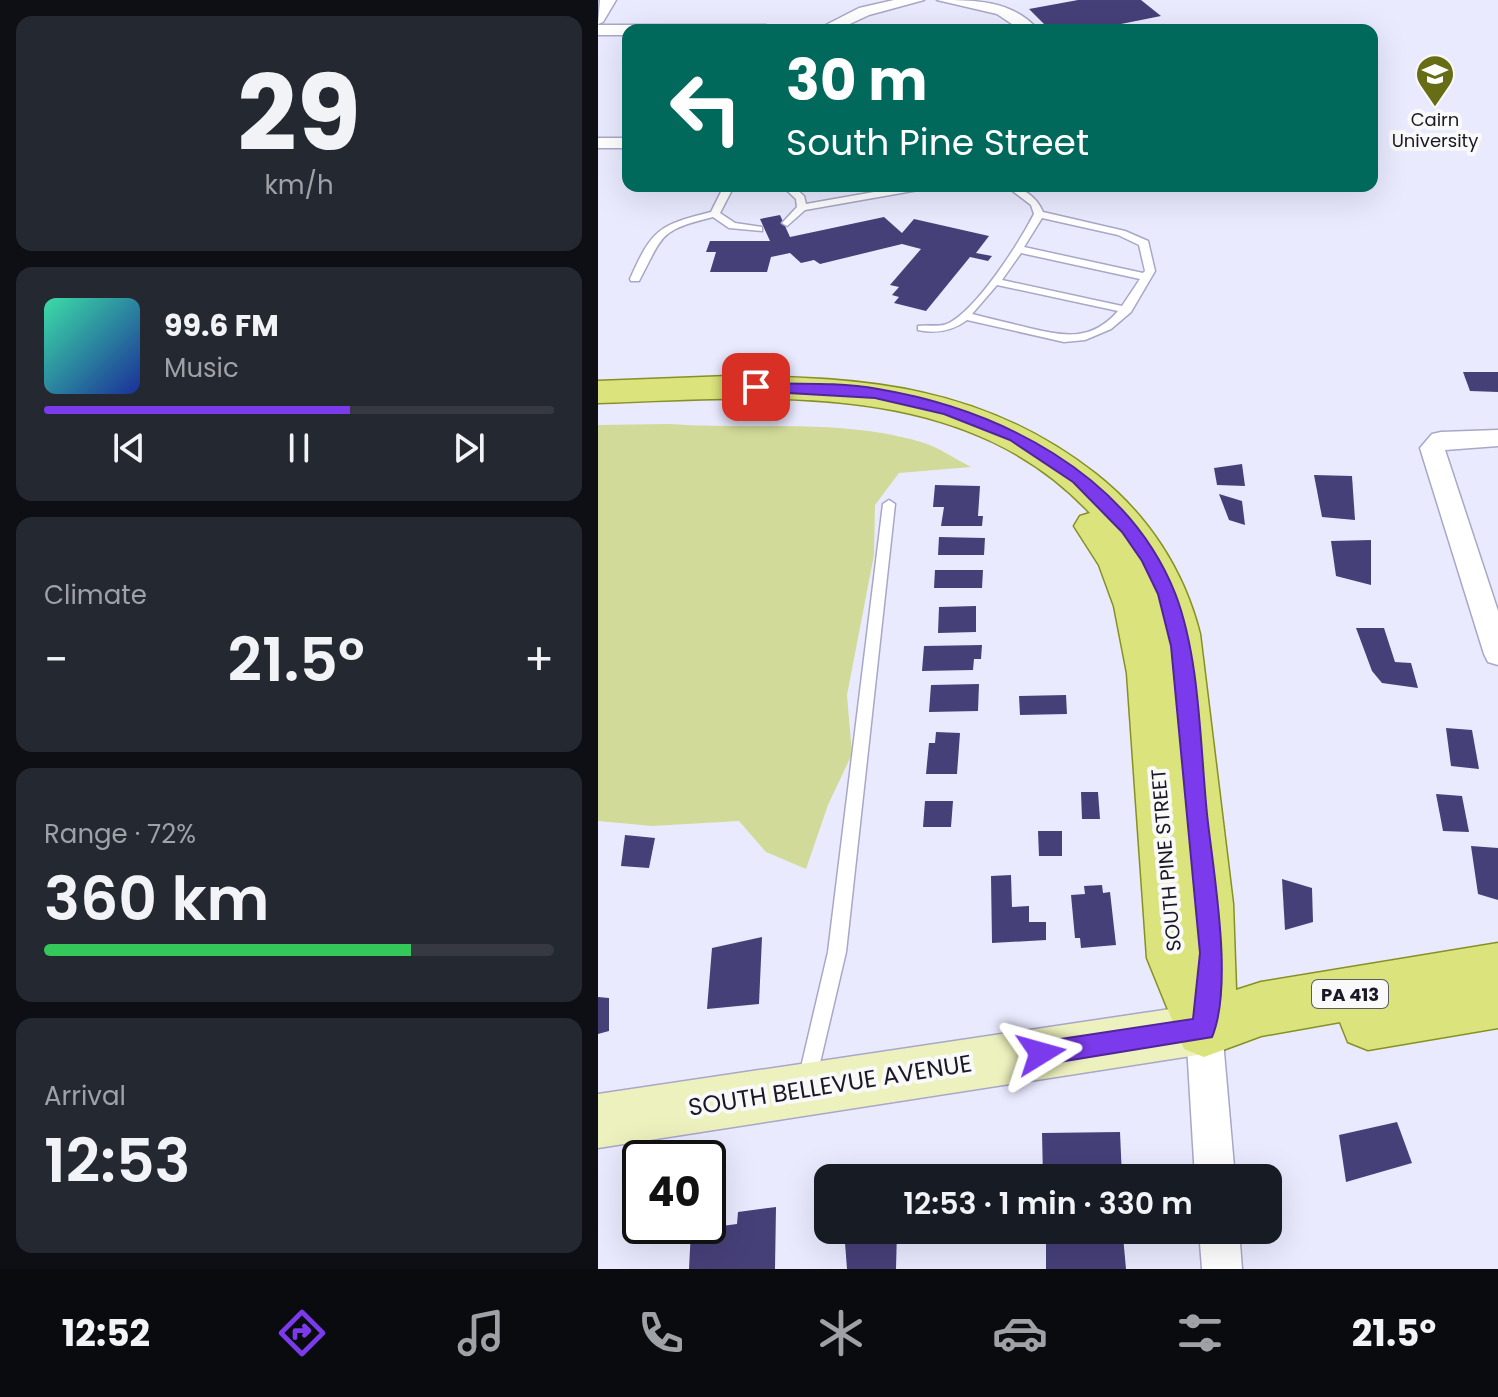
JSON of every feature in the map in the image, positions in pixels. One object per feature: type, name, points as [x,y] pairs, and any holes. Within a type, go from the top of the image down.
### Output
[{"type":"main road","name":"SOUTH PINE STREET","points":[[598,392],[828,388],[912,400],[982,422],[1054,459],[1128,528],[1150,559],[1166,594],[1180,646],[1211,953],[1204,1029]]},
{"type":"main road","name":"SOUTH PINE STREET","points":[[598,408],[811,403],[903,414],[934,423],[999,451],[1056,490],[1092,524],[1118,561],[1136,606],[1150,673],[1174,958],[1204,1029]]},
{"type":"main road","name":"SOUTH BELLEVUE AVENUE","points":[[1204,1029],[1261,1009],[1498,969]]},
{"type":"main road","name":"SOUTH BELLEVUE AVENUE","points":[[1204,1029],[1275,1037],[1498,1001]]},
{"type":"street","points":[[598,19],[608,0]]},
{"type":"street","points":[[837,24],[864,11],[916,0]]},
{"type":"street","points":[[945,0],[993,8],[1014,16],[1023,24]]},
{"type":"street","points":[[598,30],[622,30]]},
{"type":"street","points":[[598,143],[622,143]]},
{"type":"street","points":[[1498,438],[1453,438],[1434,444],[1433,457],[1498,654]]},
{"type":"street","points":[[1204,1029],[1214,1164]]},
{"type":"street","name":"SOUTH BELLEVUE AVENUE","points":[[598,1121],[1204,1029]]},
{"type":"street","points":[[1220,1244],[1222,1269]]},
{"type":"lane","points":[[635,279],[652,240],[660,231],[715,214],[726,192]]},
{"type":"lane","points":[[794,192],[801,198],[802,208]]},
{"type":"lane","points":[[787,223],[802,208],[891,192]]},
{"type":"lane","points":[[922,328],[939,330],[966,316],[1032,232],[1039,214],[1035,204],[1019,192]]},
{"type":"lane","points":[[715,214],[732,226],[759,229]]},
{"type":"lane","points":[[966,316],[1064,339],[1079,339],[1108,327],[1127,310],[1150,271],[1144,243],[1134,236],[1039,214]]},
{"type":"lane","points":[[1018,249],[1146,277]]},
{"type":"lane","points":[[994,281],[1127,310]]},
{"type":"lane","points":[[805,1088],[837,952],[889,504]]},
{"type":"green space","points":[[598,425],[859,430],[928,444],[971,467],[899,473],[875,505],[874,555],[847,695],[852,754],[828,805],[806,869],[766,852],[739,821],[652,826],[598,821]]},
{"type":"building","points":[[1078,0],[1141,0],[1161,16],[1121,24],[1044,24],[1029,9]]},
{"type":"building","points":[[780,215],[790,237],[884,217],[902,233],[914,219],[989,236],[976,253],[992,256],[988,261],[970,257],[926,311],[894,303],[899,297],[892,295],[899,287],[890,285],[921,249],[902,244],[820,264],[814,260],[801,263],[790,253],[771,257],[767,272],[710,272],[716,252],[706,252],[710,241],[770,241],[760,219]]},
{"type":"building","points":[[1463,372],[1498,372],[1498,392],[1470,391]]},
{"type":"building","points":[[1242,464],[1245,486],[1217,485],[1214,468]]},
{"type":"building","points":[[1314,475],[1352,476],[1355,520],[1322,517]]},
{"type":"building","points":[[935,485],[980,486],[978,516],[983,516],[982,526],[941,526],[944,507],[933,507]]},
{"type":"building","points":[[1219,494],[1242,501],[1245,525],[1229,520]]},
{"type":"building","points":[[939,537],[985,538],[984,555],[938,555]]},
{"type":"building","points":[[1371,540],[1371,585],[1336,576],[1331,541]]},
{"type":"building","points":[[935,570],[983,570],[982,588],[934,588]]},
{"type":"building","points":[[976,606],[976,632],[938,633],[939,607]]},
{"type":"building","points":[[1356,628],[1384,628],[1395,662],[1411,663],[1418,688],[1382,683],[1372,671]]},
{"type":"building","points":[[982,645],[981,659],[974,659],[973,670],[922,671],[924,646]]},
{"type":"building","points":[[979,684],[978,711],[929,712],[931,685]]},
{"type":"building","points":[[1066,695],[1067,714],[1020,715],[1019,696]]},
{"type":"building","points":[[1446,728],[1472,730],[1479,769],[1451,766]]},
{"type":"building","points":[[936,732],[960,733],[957,774],[926,774],[929,743],[935,743]]},
{"type":"building","points":[[1081,792],[1098,792],[1100,819],[1082,819]]},
{"type":"building","points":[[1436,794],[1462,796],[1469,832],[1443,831]]},
{"type":"building","points":[[925,801],[953,801],[951,827],[923,827]]},
{"type":"building","points":[[1038,831],[1062,831],[1062,856],[1039,856]]},
{"type":"building","points":[[625,835],[655,838],[649,868],[621,866]]},
{"type":"building","points":[[1471,846],[1498,848],[1498,900],[1478,894]]},
{"type":"building","points":[[1011,875],[1012,907],[1029,906],[1029,922],[1046,922],[1046,940],[992,943],[991,876]]},
{"type":"building","points":[[1282,879],[1312,888],[1313,922],[1285,930]]},
{"type":"building","points":[[1102,885],[1103,893],[1110,892],[1116,945],[1081,948],[1080,938],[1075,938],[1071,895],[1085,894],[1084,886]]},
{"type":"building","points":[[762,937],[759,1004],[707,1009],[712,948]]},
{"type":"building","points":[[598,997],[609,998],[609,1031],[598,1034]]},
{"type":"building","points":[[1397,1122],[1412,1163],[1346,1182],[1339,1135]]},
{"type":"building","points":[[1120,1132],[1121,1164],[1043,1164],[1042,1133]]},
{"type":"building","points":[[776,1207],[775,1269],[689,1269],[690,1244],[726,1244],[726,1225],[737,1224],[738,1212]]},
{"type":"building","points":[[845,1244],[897,1244],[896,1269],[847,1269]]},
{"type":"building","points":[[1046,1244],[1124,1244],[1126,1269],[1046,1269]]},
{"type":"place","name":"Cairn University","points":[[1435,108]]},
{"type":"route","points":[[756,387],[828,388],[912,400],[982,422],[1016,437],[1054,459],[1078,478],[1128,528],[1150,559],[1166,594],[1180,646],[1211,953],[1204,1029],[1041,1053]]}]
